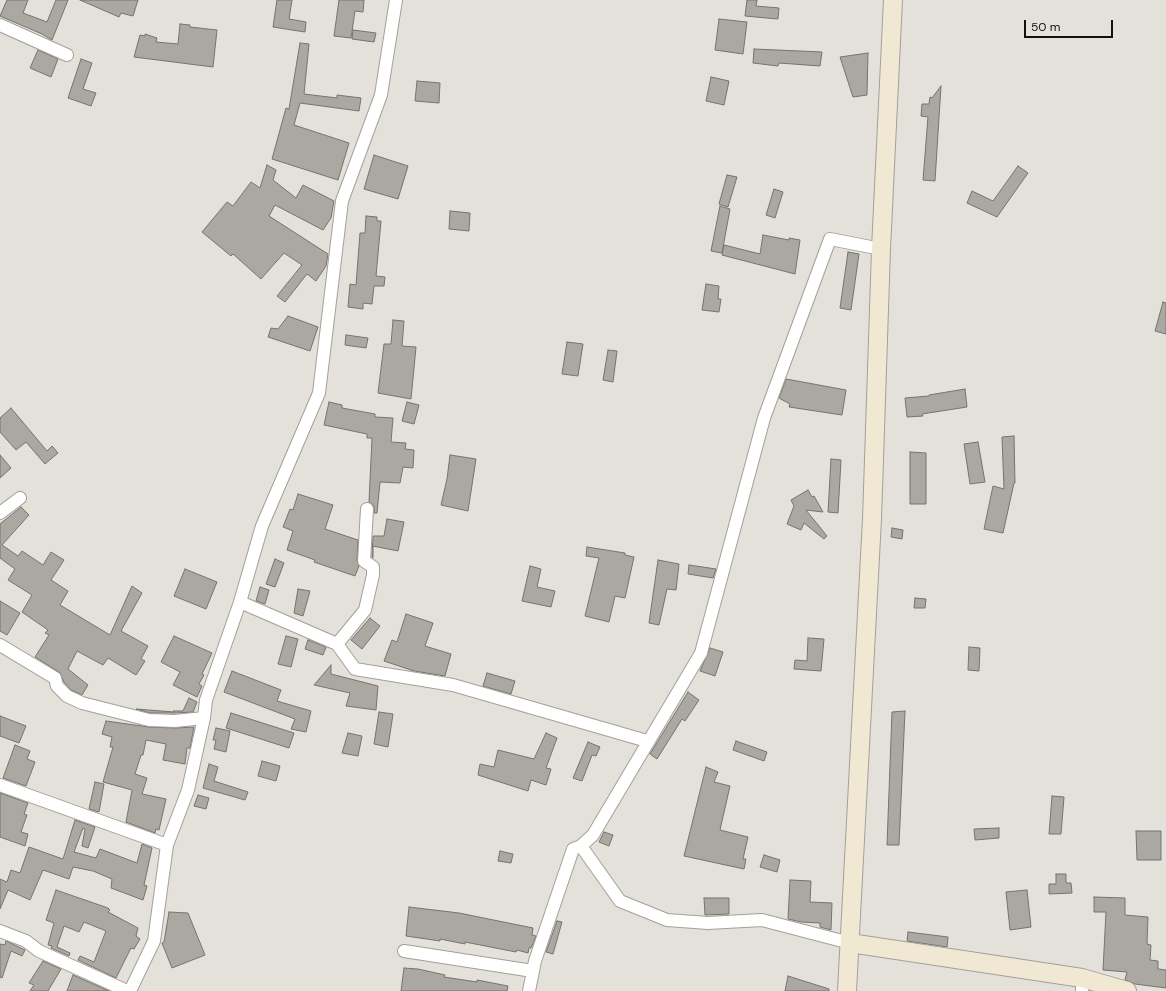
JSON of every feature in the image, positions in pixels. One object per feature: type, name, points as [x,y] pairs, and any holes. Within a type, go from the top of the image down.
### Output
[{"type":"main road","points":[[848,991],[872,519],[882,249],[894,0]]},
{"type":"main road","points":[[850,943],[1082,985],[1127,991]]},
{"type":"street","points":[[0,931],[26,941],[39,951],[128,991],[154,941],[167,845],[188,790],[204,718],[206,700],[240,602],[262,526],[319,393],[342,202],[381,95],[396,0]]},
{"type":"street","points":[[0,26],[68,55]]},
{"type":"street","points":[[529,991],[533,971],[573,849],[581,846],[593,834],[647,741],[701,653],[764,418],[830,239],[882,249]]},
{"type":"street","points":[[0,513],[20,498]]},
{"type":"street","points":[[337,644],[365,610],[373,575],[373,568],[364,561],[367,509]]},
{"type":"street","points":[[240,602],[337,644],[355,669],[453,685],[647,741]]},
{"type":"street","points":[[0,644],[55,678],[58,686],[67,696],[82,703],[149,720],[175,721],[204,718]]},
{"type":"street","points":[[0,785],[167,845]]},
{"type":"street","points":[[581,846],[620,901],[667,920],[708,923],[762,920],[850,943]]},
{"type":"street","points":[[404,951],[533,971]]},
{"type":"building","points":[[7,0],[28,0],[23,13],[47,22],[56,0],[68,0],[52,40],[42,34],[0,16]]},
{"type":"building","points":[[80,0],[138,0],[133,16],[121,13],[119,17]]},
{"type":"building","points":[[277,0],[292,0],[289,19],[306,22],[305,32],[273,27]]},
{"type":"building","points":[[339,0],[364,0],[363,12],[355,11],[351,38],[334,36]]},
{"type":"building","points":[[747,0],[757,0],[756,6],[779,8],[778,19],[745,16]]},
{"type":"building","points":[[719,19],[747,22],[743,54],[715,50]]},
{"type":"building","points":[[180,24],[190,25],[190,27],[217,30],[213,67],[134,57],[140,35],[145,36],[145,34],[157,38],[156,42],[178,44]]},
{"type":"building","points":[[353,30],[376,33],[374,42],[352,39]]},
{"type":"building","points":[[300,43],[309,44],[304,94],[337,98],[337,95],[361,98],[359,111],[300,103],[294,125],[349,143],[338,180],[272,159],[286,108],[289,109]]},
{"type":"building","points":[[754,49],[822,52],[820,66],[779,63],[778,66],[753,63]]},
{"type":"building","points":[[38,50],[58,59],[51,77],[30,68]]},
{"type":"building","points":[[868,53],[867,95],[853,97],[840,57]]},
{"type":"building","points":[[81,59],[92,63],[83,89],[96,93],[91,106],[68,98]]},
{"type":"building","points":[[711,77],[729,81],[724,105],[706,101]]},
{"type":"building","points":[[417,81],[440,83],[439,103],[415,101]]},
{"type":"building","points":[[941,86],[935,181],[923,180],[928,117],[921,116],[922,104],[929,104],[930,97],[932,98]]},
{"type":"building","points":[[374,155],[408,166],[398,199],[364,189]]},
{"type":"building","points":[[267,165],[276,170],[273,180],[296,198],[303,185],[334,201],[331,218],[323,230],[275,205],[269,216],[328,254],[326,266],[316,281],[307,274],[285,302],[277,296],[302,265],[284,253],[261,279],[233,254],[231,256],[202,232],[227,202],[233,206],[251,182],[260,188]]},
{"type":"building","points":[[1018,166],[1028,173],[997,217],[967,203],[972,191],[993,201]]},
{"type":"building","points":[[727,175],[737,177],[728,207],[719,204]]},
{"type":"building","points":[[774,189],[783,192],[775,218],[766,215]]},
{"type":"building","points":[[720,206],[730,209],[722,253],[711,251]]},
{"type":"building","points":[[450,211],[470,213],[469,231],[449,229]]},
{"type":"building","points":[[366,216],[377,217],[377,221],[381,221],[376,276],[385,277],[384,286],[374,286],[372,304],[363,303],[363,309],[348,307],[350,284],[356,285],[360,233],[365,233]]},
{"type":"building","points":[[763,235],[789,240],[789,238],[800,240],[795,274],[722,255],[724,245],[760,254]]},
{"type":"building","points":[[848,252],[859,254],[851,310],[840,308]]},
{"type":"building","points":[[706,284],[719,286],[718,299],[721,299],[719,312],[702,310]]},
{"type":"building","points":[[1163,302],[1166,303],[1166,334],[1155,331]]},
{"type":"building","points":[[288,316],[318,327],[310,351],[268,337],[271,328],[278,329]]},
{"type":"building","points":[[393,320],[404,321],[402,346],[416,347],[411,399],[378,393],[384,344],[391,344]]},
{"type":"building","points":[[346,335],[368,338],[366,348],[345,345]]},
{"type":"building","points":[[567,342],[583,344],[578,376],[562,374]]},
{"type":"building","points":[[608,350],[617,351],[613,382],[603,380]]},
{"type":"building","points":[[786,379],[846,390],[842,415],[789,407],[790,404],[779,398]]},
{"type":"building","points":[[965,389],[967,407],[922,414],[923,416],[907,417],[905,398],[929,396]]},
{"type":"building","points":[[329,402],[342,405],[342,408],[375,414],[375,417],[393,418],[391,442],[406,443],[405,449],[414,450],[413,468],[403,467],[400,483],[380,482],[377,513],[374,513],[374,506],[369,502],[372,438],[367,438],[367,434],[324,425]]},
{"type":"building","points":[[407,402],[419,405],[414,424],[402,421]]},
{"type":"building","points":[[11,408],[47,451],[52,446],[58,453],[45,464],[26,442],[16,450],[0,432],[0,418]]},
{"type":"building","points":[[1014,436],[1015,483],[1003,533],[984,529],[993,486],[1004,489],[1002,437]]},
{"type":"building","points":[[978,442],[985,482],[970,484],[964,444]]},
{"type":"building","points":[[910,452],[926,453],[926,504],[910,504]]},
{"type":"building","points":[[0,455],[11,468],[0,478]]},
{"type":"building","points":[[450,455],[476,459],[468,511],[441,505],[447,479]]},
{"type":"building","points":[[831,459],[841,460],[838,513],[828,512]]},
{"type":"building","points":[[808,490],[812,497],[814,496],[823,512],[806,510],[827,536],[824,539],[804,523],[801,530],[787,524],[794,506],[791,500]]},
{"type":"building","points":[[298,494],[333,505],[325,529],[358,540],[357,561],[359,566],[355,576],[314,562],[315,560],[287,550],[293,531],[283,527],[290,509],[293,510]]},
{"type":"building","points":[[21,507],[29,515],[2,545],[18,556],[22,551],[43,565],[51,552],[64,560],[51,580],[68,591],[60,605],[110,635],[132,586],[142,593],[121,631],[148,646],[141,659],[145,661],[136,675],[108,658],[103,665],[77,651],[68,669],[88,685],[82,695],[71,690],[64,682],[59,672],[35,657],[49,635],[45,633],[48,630],[22,612],[32,595],[8,580],[15,569],[0,558],[0,524]]},
{"type":"building","points":[[387,519],[404,522],[398,551],[373,546],[373,558],[372,557],[373,536],[384,536]]},
{"type":"building","points":[[892,528],[903,530],[902,539],[891,537]]},
{"type":"building","points":[[587,547],[625,553],[625,555],[634,557],[625,598],[615,596],[609,622],[585,616],[599,558],[586,556]]},
{"type":"building","points":[[275,559],[284,563],[275,587],[266,584]]},
{"type":"building","points":[[658,560],[679,564],[676,590],[667,589],[659,625],[649,623]]},
{"type":"building","points":[[689,565],[716,569],[713,578],[688,574]]},
{"type":"building","points":[[530,566],[541,569],[537,587],[555,591],[551,607],[522,601]]},
{"type":"building","points":[[185,569],[217,582],[206,609],[174,596]]},
{"type":"building","points":[[260,587],[269,590],[265,604],[256,601]]},
{"type":"building","points":[[298,589],[310,591],[303,616],[294,613]]},
{"type":"building","points":[[915,598],[926,599],[925,608],[914,608]]},
{"type":"building","points":[[0,601],[20,613],[7,635],[0,631]]},
{"type":"building","points":[[406,614],[433,623],[425,646],[451,654],[445,676],[414,671],[384,661],[392,640],[397,642]]},
{"type":"building","points":[[370,618],[380,626],[362,649],[351,640]]},
{"type":"building","points":[[174,636],[212,653],[202,674],[204,675],[199,684],[202,686],[197,697],[173,685],[180,672],[161,662]]},
{"type":"building","points":[[286,636],[298,639],[291,667],[278,664]]},
{"type":"building","points":[[808,638],[824,639],[821,671],[794,669],[795,660],[807,661]]},
{"type":"building","points":[[308,640],[326,647],[323,655],[305,649]]},
{"type":"building","points":[[969,647],[980,648],[979,671],[968,670]]},
{"type":"building","points":[[710,648],[723,652],[715,676],[700,671]]},
{"type":"building","points":[[331,665],[331,674],[378,686],[376,710],[346,706],[350,693],[314,685]]},
{"type":"building","points":[[232,671],[281,690],[277,701],[311,711],[306,732],[291,729],[295,719],[224,692]]},
{"type":"building","points":[[487,673],[515,681],[511,694],[483,686]]},
{"type":"building","points":[[688,692],[699,700],[685,721],[682,719],[657,759],[650,754]]},
{"type":"building","points":[[189,698],[197,702],[193,712],[150,713],[136,709],[174,712],[173,711],[183,711]]},
{"type":"building","points":[[905,711],[899,845],[887,845],[892,712]]},
{"type":"building","points":[[379,712],[393,714],[388,747],[374,744]]},
{"type":"building","points":[[231,713],[294,733],[289,748],[226,728]]},
{"type":"building","points":[[0,716],[26,726],[19,743],[0,736]]},
{"type":"building","points":[[106,721],[149,727],[194,727],[190,748],[187,748],[185,764],[163,760],[166,744],[146,740],[143,755],[141,755],[135,774],[147,778],[142,794],[166,799],[159,830],[156,829],[155,833],[126,822],[132,790],[103,782],[113,747],[110,747],[112,737],[102,734]]},
{"type":"building","points":[[216,728],[230,731],[226,752],[214,749],[216,740],[213,740]]},
{"type":"building","points":[[348,733],[362,736],[358,756],[342,753]]},
{"type":"building","points":[[546,733],[557,738],[546,768],[551,769],[546,785],[531,780],[528,791],[478,775],[480,764],[494,767],[498,750],[534,759]]},
{"type":"building","points":[[736,741],[767,752],[764,761],[733,750]]},
{"type":"building","points":[[588,742],[600,747],[596,756],[592,755],[582,781],[573,778]]},
{"type":"building","points":[[15,745],[30,751],[27,759],[35,762],[26,786],[3,778]]},
{"type":"building","points":[[262,761],[280,766],[276,781],[258,776]]},
{"type":"building","points":[[209,764],[218,767],[214,781],[248,792],[245,800],[203,788]]},
{"type":"building","points":[[706,767],[718,772],[714,782],[730,786],[720,830],[748,837],[743,859],[746,859],[744,869],[684,856]]},
{"type":"building","points":[[95,782],[104,784],[99,812],[89,809]]},
{"type":"building","points":[[0,793],[28,803],[24,814],[27,815],[21,832],[28,834],[25,846],[0,837]]},
{"type":"building","points":[[198,795],[209,798],[206,809],[194,806]]},
{"type":"building","points":[[1052,796],[1064,797],[1061,834],[1049,834]]},
{"type":"building","points":[[75,820],[95,827],[88,848],[82,846],[85,829],[83,828],[74,852],[96,858],[100,849],[137,863],[142,844],[152,848],[144,885],[147,886],[143,900],[111,888],[112,879],[93,871],[73,867],[69,879],[43,870],[30,900],[8,890],[0,909],[0,879],[7,882],[11,870],[20,873],[29,847],[63,859]]},
{"type":"building","points":[[999,828],[999,838],[975,840],[974,829]]},
{"type":"building","points":[[1136,831],[1161,831],[1161,860],[1137,860]]},
{"type":"building","points":[[604,832],[613,835],[609,846],[599,842]]},
{"type":"building","points":[[500,851],[513,854],[511,863],[498,861]]},
{"type":"building","points":[[764,855],[780,860],[777,872],[760,867]]},
{"type":"building","points":[[1056,874],[1066,874],[1066,883],[1071,883],[1072,893],[1049,894],[1049,884],[1056,884]]},
{"type":"building","points":[[790,880],[811,881],[810,902],[832,903],[831,930],[820,927],[820,923],[801,922],[788,919]]},
{"type":"building","points":[[56,890],[108,908],[110,910],[108,912],[138,928],[136,936],[140,939],[134,949],[131,948],[116,978],[78,960],[80,956],[94,962],[106,931],[84,922],[79,932],[64,926],[57,947],[70,953],[69,956],[51,948],[52,946],[48,945],[54,923],[46,920]]},
{"type":"building","points":[[1027,890],[1031,927],[1010,930],[1006,892]]},
{"type":"building","points":[[1094,897],[1125,898],[1125,915],[1148,917],[1147,944],[1151,945],[1150,960],[1158,961],[1158,969],[1166,970],[1166,988],[1135,984],[1125,980],[1127,972],[1103,970],[1106,912],[1094,912]]},
{"type":"building","points":[[704,898],[729,898],[729,914],[705,915]]},
{"type":"building","points":[[409,907],[459,913],[533,928],[532,935],[536,936],[531,948],[529,948],[528,953],[465,942],[465,944],[440,939],[440,941],[406,936]]},
{"type":"building","points":[[169,912],[188,913],[205,955],[172,968],[162,943],[164,942]]},
{"type":"building","points":[[557,921],[562,922],[553,954],[546,952]]},
{"type":"building","points":[[908,932],[948,937],[947,947],[907,941]]},
{"type":"building","points":[[6,941],[25,950],[22,956],[11,951],[2,978],[0,977],[0,944],[5,945]]},
{"type":"building","points":[[43,961],[61,969],[48,991],[30,991],[34,985],[29,983]]},
{"type":"building","points":[[404,968],[418,969],[445,975],[444,977],[477,982],[477,980],[508,986],[507,991],[401,991]]},
{"type":"building","points":[[73,975],[109,991],[67,991]]},
{"type":"building","points":[[788,976],[829,989],[829,991],[785,991]]}]
